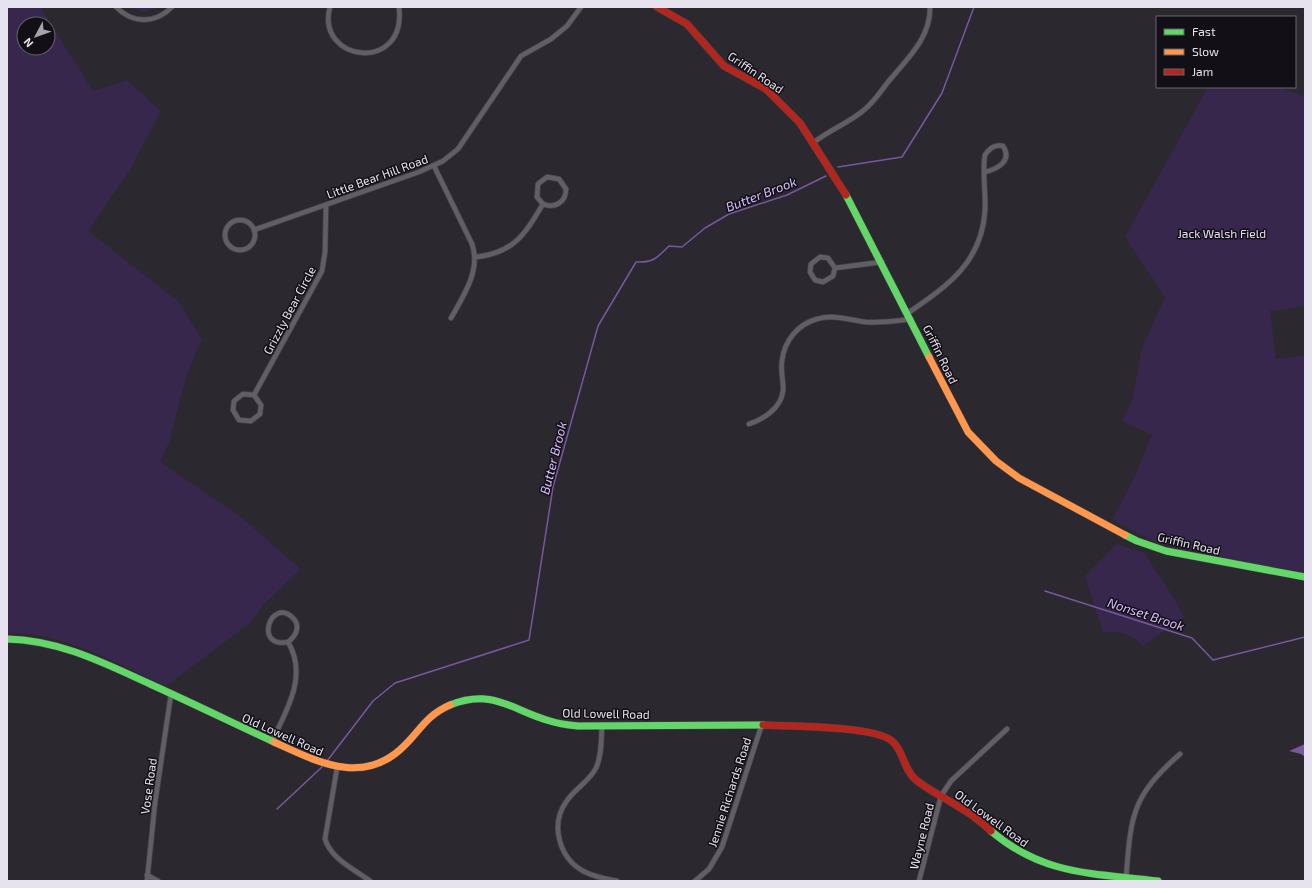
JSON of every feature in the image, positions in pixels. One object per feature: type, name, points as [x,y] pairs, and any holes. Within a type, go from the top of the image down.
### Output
[{"type":"street","points":[[116,7],[127,16],[140,20],[154,19],[172,7]]},
{"type":"street","points":[[330,7],[329,24],[335,38],[350,51],[365,54],[384,48],[394,38],[400,24],[399,7]]},
{"type":"street","name":"Little Bear Hill Road","points":[[254,230],[434,166],[451,156],[464,142],[521,56],[551,39],[567,26],[581,7]]},
{"type":"street","name":"Griffin Road","points":[[657,7],[687,24],[724,66],[774,95],[800,123],[814,143],[852,206],[910,316],[968,432],[996,461],[1019,478],[1115,531],[1154,547],[1305,577]]},
{"type":"street","points":[[814,143],[828,132],[850,120],[873,101],[917,48],[927,29],[930,7]]},
{"type":"street","points":[[749,424],[761,419],[769,413],[781,399],[783,391],[781,362],[783,353],[790,337],[801,326],[816,319],[829,317],[874,322],[910,316],[956,277],[972,255],[980,238],[984,220],[984,159],[987,152],[995,146],[1003,146],[1006,155],[1002,165],[996,169],[985,172]]},
{"type":"street","points":[[434,166],[472,244],[476,257],[467,287],[451,318]]},
{"type":"street","points":[[547,177],[559,179],[566,189],[564,198],[555,206],[543,204],[536,194],[538,184],[547,177]]},
{"type":"street","points":[[476,257],[495,254],[514,244],[527,229],[543,204]]},
{"type":"street","name":"Grizzly Bear Circle","points":[[254,395],[322,272],[325,252],[326,205]]},
{"type":"street","points":[[238,220],[248,222],[254,230],[255,239],[252,244],[245,249],[235,249],[226,239],[226,229],[229,225],[238,220]]},
{"type":"street","points":[[820,257],[828,258],[835,268],[831,278],[823,282],[813,278],[810,269],[812,261],[820,257]]},
{"type":"street","points":[[835,268],[882,262]]},
{"type":"street","points":[[246,393],[254,395],[261,405],[260,414],[251,421],[240,420],[233,410],[236,399],[246,393]]},
{"type":"street","points":[[278,614],[287,614],[295,621],[297,630],[292,639],[288,642],[274,640],[268,633],[268,624],[270,620],[278,614]]},
{"type":"street","name":"Old Lowell Road","points":[[7,639],[31,640],[73,651],[109,665],[304,756],[337,768],[359,769],[376,764],[403,747],[428,718],[440,710],[472,699],[498,699],[543,719],[559,723],[602,726],[762,724],[852,730],[886,736],[896,744],[907,770],[914,778],[970,814],[1008,845],[1033,860],[1079,872],[1158,881]]},
{"type":"street","points":[[272,741],[292,699],[296,682],[295,657],[288,642]]},
{"type":"street","name":"Vose Road","points":[[147,881],[171,694]]},
{"type":"street","name":"Jennie Richards Road","points":[[695,881],[709,869],[722,847],[762,724]]},
{"type":"street","points":[[602,726],[600,755],[596,766],[591,776],[564,803],[559,818],[558,834],[562,849],[577,868],[591,875],[617,881]]},
{"type":"street","points":[[941,796],[951,781],[1007,729]]},
{"type":"street","points":[[1126,878],[1131,823],[1137,804],[1152,782],[1180,754]]},
{"type":"street","points":[[337,768],[325,839],[327,846],[335,856],[370,881]]},
{"type":"street","name":"Wayne Road","points":[[919,881],[941,796]]},
{"type":"street","points":[[147,875],[158,881]]},
{"type":"green space","points":[[7,7],[40,7],[46,16],[16,16],[16,56],[56,56],[56,32],[93,91],[127,80],[161,111],[131,168],[88,231],[179,302],[202,340],[191,364],[169,442],[160,462],[237,514],[301,569],[264,604],[251,622],[166,686],[89,650],[69,643],[28,634],[7,633]]},
{"type":"green space","points":[[128,7],[160,7],[144,12]]},
{"type":"green space","name":"Jack Walsh Field","points":[[1207,88],[1282,88],[1305,97],[1305,306],[1270,311],[1276,359],[1305,355],[1305,572],[1239,561],[1157,543],[1112,520],[1132,482],[1152,435],[1122,421],[1132,401],[1142,348],[1165,297],[1125,237]]},
{"type":"green space","points":[[1117,544],[1144,553],[1174,598],[1184,617],[1143,646],[1134,638],[1124,634],[1114,632],[1103,633],[1085,576]]},
{"type":"shaded area","points":[[1305,744],[1305,757],[1301,754],[1289,751]]},
{"type":"waterway","name":"Butter Brook","points":[[838,167],[902,157],[942,93],[974,7]]},
{"type":"waterway","name":"Butter Brook","points":[[327,761],[373,701],[395,683],[529,640],[553,487],[598,326],[636,262],[651,261],[669,246],[682,247],[705,228],[729,214],[787,195],[826,176]]},
{"type":"waterway","name":"Nonset Brook","points":[[1045,591],[1192,638],[1213,660],[1305,637]]},
{"type":"waterway","name":"Butter Brook","points":[[277,809],[322,767]]},
{"type":"traffic: fast","points":[[846,195],[929,357]]},
{"type":"traffic: fast","points":[[1125,535],[1137,541],[1166,551],[1305,577]]},
{"type":"traffic: fast","points":[[7,639],[26,640],[63,648],[81,654],[133,676],[274,742]]},
{"type":"traffic: fast","points":[[450,705],[465,700],[491,700],[502,702],[553,722],[578,726],[763,725]]},
{"type":"traffic: fast","points":[[991,831],[1011,846],[1030,857],[1070,870],[1091,874],[1158,881]]},
{"type":"traffic: slow","points":[[929,357],[968,432],[996,461],[1019,478],[1125,535]]},
{"type":"traffic: slow","points":[[274,742],[307,757],[341,767],[357,768],[373,765],[389,758],[405,745],[430,718],[450,705]]},
{"type":"traffic: jam","points":[[657,7],[687,24],[724,66],[766,89],[800,123],[846,195]]},
{"type":"traffic: jam","points":[[763,725],[831,728],[868,732],[883,736],[896,745],[908,771],[916,780],[970,814],[991,831]]}]
